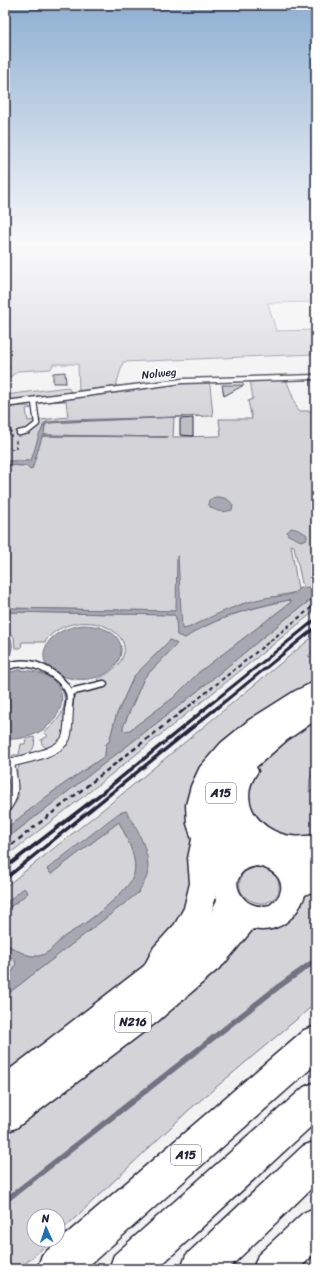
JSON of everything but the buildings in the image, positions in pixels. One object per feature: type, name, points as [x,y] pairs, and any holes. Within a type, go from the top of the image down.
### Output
[{"type":"highway","name":"A15","points":[[226,875],[204,840],[200,825],[199,807],[206,783],[215,766],[234,746],[262,724],[316,690]]},
{"type":"highway","name":"A15","points":[[249,856],[234,845],[222,825],[219,806],[221,793],[225,782],[235,770],[256,751],[316,708]]},
{"type":"highway","name":"A15","points":[[256,751],[238,783],[235,795],[237,806],[242,818],[258,835],[272,843],[291,848],[316,847]]},
{"type":"highway","name":"A15","points":[[154,976],[165,957],[186,934],[194,921],[199,908],[204,883],[202,858],[204,840]]},
{"type":"highway","name":"A15","points":[[56,1269],[316,1042]]},
{"type":"highway","points":[[128,1269],[316,1099]]},
{"type":"highway","points":[[200,1269],[316,1159]]},
{"type":"highway","points":[[272,1269],[316,1226]]},
{"type":"main road","points":[[299,879],[282,864],[270,858],[256,855],[249,856],[235,863],[226,875],[225,889],[241,909],[270,917],[282,912],[290,904],[299,879],[316,859]]},
{"type":"main road","name":"N216","points":[[5,1091],[154,976],[201,938],[220,920],[241,909],[246,919],[215,954],[147,1012],[5,1117]]},
{"type":"street","name":"Nolweg","points":[[5,404],[182,381],[316,377]]},
{"type":"lane","points":[[17,434],[31,430],[38,424],[34,401]]},
{"type":"lane","points":[[5,667],[21,664],[35,665],[56,678],[70,692],[66,738],[63,744],[54,749],[8,763],[15,791],[13,799],[5,809]]},
{"type":"lane","points":[[70,692],[104,684]]},
{"type":"path","points":[[5,417],[10,417],[11,432],[5,433]]},
{"type":"path","points":[[5,422],[10,422]]},
{"type":"path","points":[[5,437],[17,434],[16,449],[5,448]]},
{"type":"path","points":[[5,850],[191,705],[316,604]]},
{"type":"shaded area","points":[[5,302],[294,302],[268,303],[276,331],[316,330],[316,354],[123,362],[116,386],[79,391],[78,364],[53,364],[51,369],[18,371],[5,381],[5,371],[10,367],[5,368]]},
{"type":"shaded area","points":[[286,379],[298,411],[316,411],[316,583],[310,587],[304,588],[294,546],[291,545],[298,590],[296,592],[242,604],[184,630],[181,628],[176,610],[5,608],[5,465],[27,466],[30,470],[32,469],[42,437],[44,436],[167,437],[45,435],[43,433],[46,424],[60,421],[174,417],[173,437],[221,436],[219,419],[252,419],[248,401],[253,399],[250,380]]},
{"type":"shaded area","points":[[207,382],[210,385],[213,416],[68,420],[44,423],[31,461],[5,461],[5,408],[22,406],[32,408],[26,409],[28,421],[36,420],[39,424],[40,420],[68,417],[66,401],[38,402],[166,384]]},
{"type":"shaded area","points":[[68,387],[71,392],[5,401],[5,395]]},
{"type":"shaded area","points":[[202,416],[48,423],[45,425],[44,435],[168,437],[44,436],[42,437],[32,469],[30,470],[27,466],[5,465],[5,461],[31,461],[39,435],[46,422]]},
{"type":"shaded area","points":[[215,497],[230,501],[233,506],[232,510],[219,511],[208,505],[209,500]]},
{"type":"shaded area","points":[[291,528],[299,530],[307,535],[307,539],[301,541],[288,535],[287,532]]},
{"type":"shaded area","points":[[177,556],[182,629],[188,628],[245,603],[265,598],[289,595],[297,591],[299,588],[310,587],[316,583],[316,596],[184,702],[5,840],[5,829],[54,791],[105,756],[106,744],[109,742],[116,716],[134,676],[170,640],[177,644],[144,678],[123,730],[130,730],[173,698],[198,673],[291,602],[289,600],[275,603],[235,614],[209,624],[185,638],[177,635],[176,617],[174,615],[5,612],[5,608],[175,611]]},
{"type":"shaded area","points":[[316,596],[316,610],[88,793],[5,857],[5,840],[184,702]]},
{"type":"shaded area","points":[[289,600],[291,602],[198,673],[173,698],[130,730],[123,730],[144,678],[177,644],[170,640],[134,676],[116,716],[109,742],[106,744],[105,756],[54,791],[5,829],[5,813],[13,807],[17,800],[18,768],[22,763],[55,752],[62,749],[66,745],[69,741],[74,696],[107,685],[105,681],[99,682],[97,679],[118,665],[124,651],[124,644],[120,637],[112,630],[104,626],[95,623],[76,623],[58,629],[45,642],[22,642],[21,648],[15,648],[14,637],[5,628],[5,612],[174,615],[176,617],[177,635],[185,638],[209,624],[235,614]]},
{"type":"shaded area","points":[[84,625],[103,628],[115,636],[121,645],[120,655],[115,665],[105,674],[92,679],[75,679],[60,675],[50,669],[45,660],[44,651],[48,642],[56,634],[68,628]]},
{"type":"shaded area","points":[[5,630],[12,642],[12,650],[5,662]]},
{"type":"shaded area","points":[[316,634],[316,649],[308,656],[310,657],[316,652],[316,680],[263,711],[213,751],[198,770],[191,788],[187,810],[190,839],[195,854],[197,885],[163,952],[71,1024],[5,1072],[5,996],[130,899],[146,877],[147,862],[145,851],[126,811],[47,870],[51,874],[119,822],[131,847],[135,868],[131,880],[119,895],[101,911],[65,936],[43,955],[30,956],[5,944],[5,911],[28,893],[24,889],[5,904],[5,887],[116,799]]},
{"type":"shaded area","points":[[19,670],[41,673],[54,682],[61,693],[61,706],[54,719],[43,730],[26,737],[5,739],[5,673]]},
{"type":"shaded area","points":[[57,681],[65,693],[63,736],[60,742],[46,748],[42,744],[41,740],[48,736],[44,732],[57,721],[63,710],[64,704],[63,692]]},
{"type":"shaded area","points":[[316,717],[316,767],[310,779],[309,792],[316,789],[316,841],[282,841],[249,818],[244,782],[267,754]]},
{"type":"shaded area","points":[[34,737],[35,743],[31,752],[22,757],[5,759],[5,757],[12,758],[13,755],[19,755],[21,744],[25,744],[26,739]]},
{"type":"shaded area","points":[[126,811],[139,834],[147,859],[147,876],[138,893],[5,996],[5,982],[14,969],[16,963],[14,959],[5,954],[5,944],[30,956],[43,955],[65,936],[101,911],[126,888],[134,874],[135,868],[131,847],[119,822],[51,874],[47,869],[119,813]]},
{"type":"shaded area","points":[[256,867],[270,871],[277,878],[279,887],[278,893],[273,899],[266,903],[258,903],[250,900],[244,896],[240,889],[240,881],[244,872]]},
{"type":"shaded area","points":[[24,888],[28,893],[5,911],[5,904]]},
{"type":"shaded area","points":[[316,888],[316,1003],[189,1110],[66,1226],[66,1208],[26,1208],[26,1248],[43,1248],[19,1269],[5,1269],[5,1129],[242,938]]},
{"type":"shaded area","points":[[5,954],[14,959],[16,963],[14,969],[5,982]]},
{"type":"waterway","points":[[5,1201],[278,987],[316,960]]},
{"type":"railway","points":[[202,711],[316,619]]},
{"type":"railway","points":[[213,711],[316,627]]},
{"type":"railway","points":[[5,868],[102,793],[204,710]]},
{"type":"railway","points":[[5,879],[214,710]]}]
